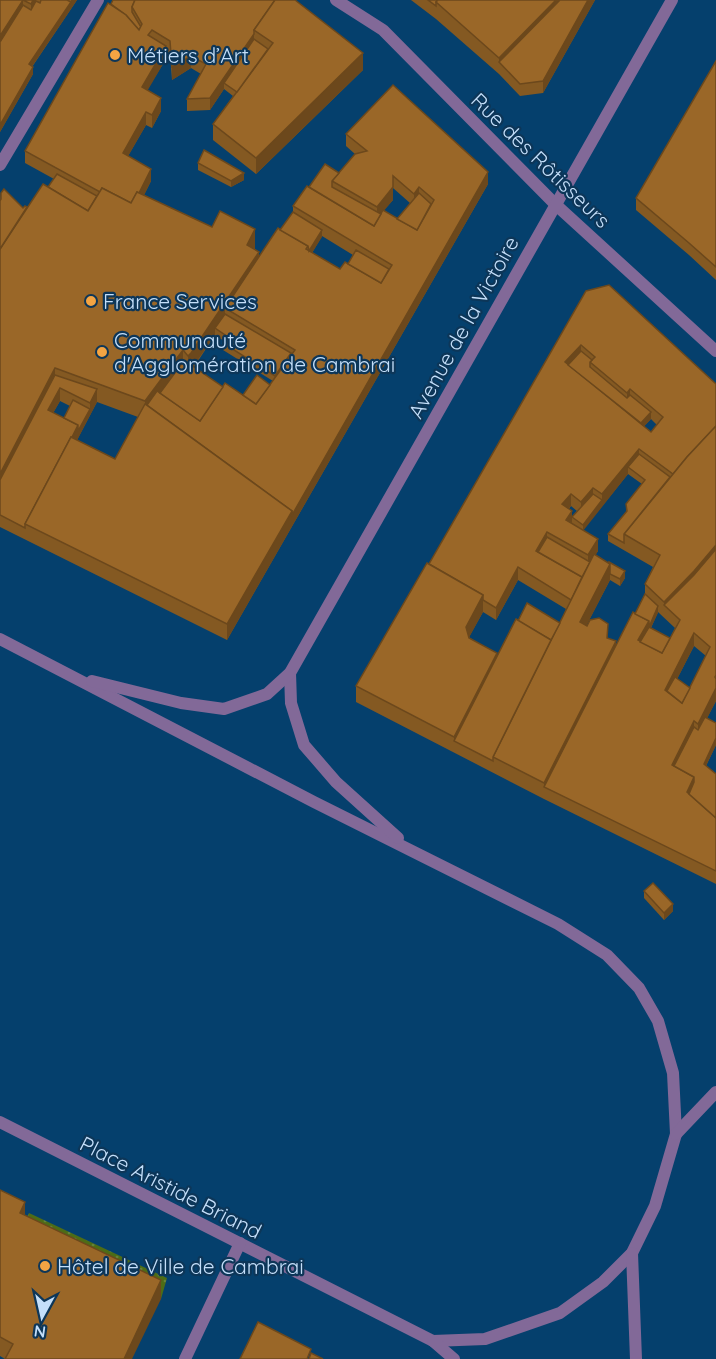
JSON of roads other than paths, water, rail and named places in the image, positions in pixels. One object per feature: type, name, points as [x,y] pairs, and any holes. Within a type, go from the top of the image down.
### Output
[{"type":"street","points":[[0,165],[98,0]]},
{"type":"street","name":"Rue des Rôtisseurs","points":[[336,0],[383,30],[555,204],[716,351]]},
{"type":"street","name":"Avenue de la Victoire","points":[[291,674],[672,0]]},
{"type":"street","name":"Place Aristide Briand","points":[[0,639],[314,802],[558,924],[608,955],[639,988],[658,1021],[673,1073],[676,1134],[655,1206],[632,1253],[603,1282],[560,1312],[485,1339],[433,1341],[0,1122]]},
{"type":"street","name":"Place Aristide Briand","points":[[71,676],[181,703],[224,709],[267,694],[291,674]]},
{"type":"street","name":"Place Aristide Briand","points":[[291,674],[291,703],[304,745],[336,782],[408,848]]},
{"type":"street","points":[[676,1134],[716,1092]]},
{"type":"street","points":[[185,1359],[240,1243]]},
{"type":"street","points":[[632,1253],[636,1359]]},
{"type":"street","points":[[433,1341],[454,1359]]},
{"type":"place","name":"Métiers d’Art","points":[[115,55]]},
{"type":"place","name":"France Services","points":[[91,301]]},
{"type":"place","name":"Communauté d'Agglomération de Cambrai","points":[[102,352]]},
{"type":"place","name":"Hôtel de Ville de Cambrai","points":[[45,1266]]}]
